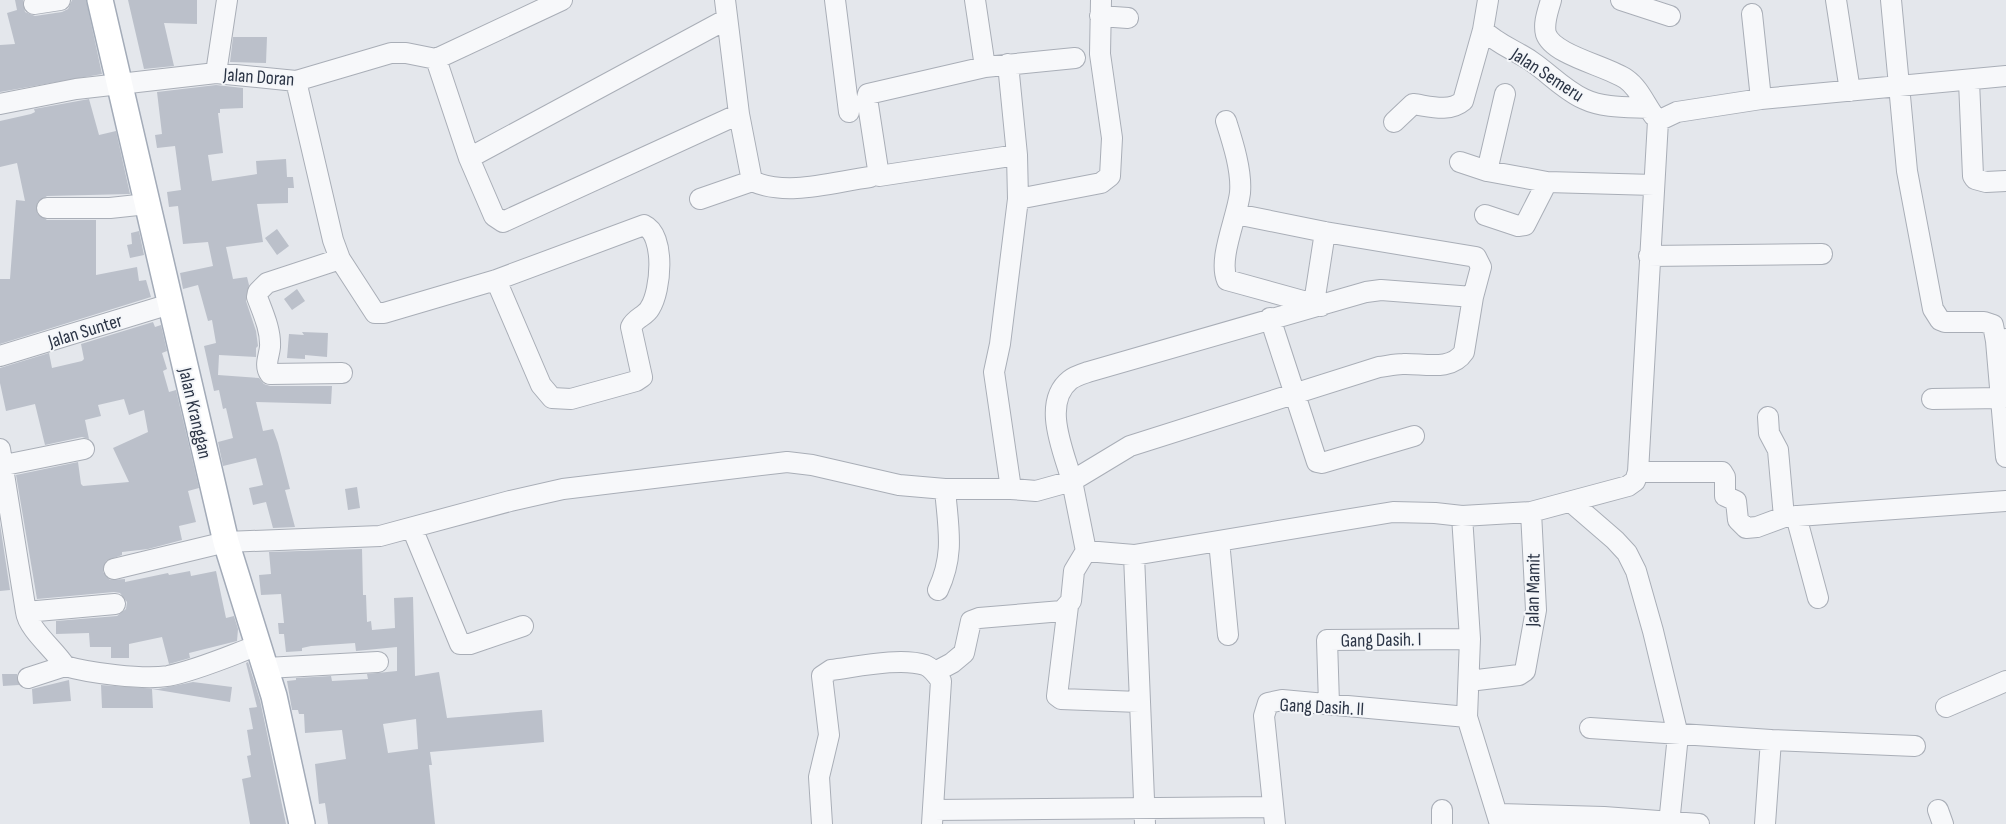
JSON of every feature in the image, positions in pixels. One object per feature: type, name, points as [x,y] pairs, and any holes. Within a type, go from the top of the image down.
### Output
[{"type":"main road","name":"Jalan Kranggan","points":[[100,0],[226,542],[262,656],[302,824]]},
{"type":"street","points":[[34,4],[60,0]]},
{"type":"street","points":[[216,73],[227,0]]},
{"type":"street","points":[[562,0],[436,60],[470,158],[494,216],[503,222],[739,114]]},
{"type":"street","points":[[835,0],[849,112]]},
{"type":"street","points":[[974,0],[986,67]]},
{"type":"street","points":[[1394,122],[1412,104],[1448,108],[1454,107],[1463,101],[1483,30],[1488,0]]},
{"type":"street","points":[[1086,551],[1134,555],[1393,512],[1462,516],[1531,512],[1628,486],[1635,481],[1638,472],[1654,185],[1653,114],[1628,80],[1600,65],[1559,49],[1551,43],[1546,34],[1545,23],[1551,0]]},
{"type":"street","points":[[1621,0],[1670,16]]},
{"type":"street","points":[[1836,0],[1850,91]]},
{"type":"street","points":[[1891,0],[1907,171],[1933,309],[1940,320],[1945,322],[1984,322],[1993,325],[2001,340],[2006,457]]},
{"type":"street","points":[[1018,199],[1101,183],[1110,176],[1112,138],[1100,54],[1100,8],[1128,18]]},
{"type":"street","points":[[470,158],[726,9],[739,114],[752,181]]},
{"type":"street","points":[[1752,14],[1761,98]]},
{"type":"street","name":"Jalan Semeru","points":[[1483,30],[1490,38],[1531,60],[1585,100],[1653,114]]},
{"type":"street","name":"Jalan Doran","points":[[0,104],[76,88],[216,73],[296,81],[391,54],[406,53],[436,60]]},
{"type":"street","points":[[1017,155],[879,176],[867,98],[868,94],[986,67],[1075,58]]},
{"type":"street","points":[[1008,64],[1017,155],[1018,199],[1000,344],[994,372],[1011,489]]},
{"type":"street","points":[[1653,114],[1678,112],[1761,98],[1969,81],[2006,76]]},
{"type":"street","points":[[296,81],[333,240],[340,260],[377,314],[496,280],[642,225],[647,226],[656,240],[660,271],[651,307],[631,327],[642,377],[636,381],[572,399],[552,398],[541,385],[496,280]]},
{"type":"street","points":[[1969,81],[1973,176],[1975,179],[1986,182],[2006,181]]},
{"type":"street","points":[[1487,170],[1505,94]]},
{"type":"street","points":[[1226,121],[1240,180],[1236,214],[1226,255],[1224,272],[1227,280],[1317,304]]},
{"type":"street","points":[[1460,162],[1487,170],[1547,182],[1654,185]]},
{"type":"street","points":[[700,199],[752,181],[769,188],[794,188],[870,177]]},
{"type":"street","points":[[1485,215],[1518,226],[1525,225],[1547,182]]},
{"type":"street","points":[[47,208],[110,208],[147,204]]},
{"type":"street","points":[[114,569],[226,542],[380,536],[510,501],[564,489],[787,462],[812,465],[899,485],[945,489],[1036,491],[1072,481],[1130,446],[1295,396],[1379,367],[1403,364],[1438,365],[1460,360],[1464,352],[1473,297],[1481,267],[1476,258],[1325,232],[1236,214]]},
{"type":"street","points":[[1317,304],[1325,232]]},
{"type":"street","points":[[1649,256],[1822,254]]},
{"type":"street","points":[[340,260],[267,283],[258,292],[257,297],[268,333],[270,347],[267,364],[270,374],[342,373]]},
{"type":"street","points":[[1139,702],[1061,699],[1056,694],[1074,571],[1086,551],[1072,481],[1057,426],[1056,411],[1059,393],[1071,379],[1088,372],[1317,304],[1366,292],[1381,290],[1473,297]]},
{"type":"street","name":"Jalan Sunter","points":[[0,356],[170,304]]},
{"type":"street","points":[[1270,318],[1317,462],[1322,463],[1414,436]]},
{"type":"street","points":[[1932,399],[2002,398]]},
{"type":"street","points":[[1768,417],[1769,433],[1778,450],[1790,516],[1818,598]]},
{"type":"street","points":[[65,666],[56,652],[32,626],[26,612],[1,460],[84,449]]},
{"type":"street","points":[[1638,472],[1722,472],[1725,477],[1725,496],[1736,502],[1741,525],[1746,528],[1757,527],[1790,516],[2006,501]]},
{"type":"street","points":[[938,590],[949,562],[950,548],[945,489]]},
{"type":"street","points":[[1571,502],[1615,540],[1627,553],[1636,571],[1653,631],[1678,735],[1670,823]]},
{"type":"street","name":"Jalan Mamit","points":[[1469,681],[1519,675],[1525,670],[1536,610],[1531,512]]},
{"type":"street","points":[[1462,516],[1470,639],[1467,718],[1500,819],[1604,816],[1699,824]]},
{"type":"street","points":[[412,528],[460,644],[465,645],[523,626]]},
{"type":"street","points":[[1219,541],[1228,635]]},
{"type":"street","points":[[1134,555],[1145,815]]},
{"type":"street","points":[[26,612],[116,604]]},
{"type":"street","points":[[935,672],[952,663],[964,653],[971,621],[979,618],[1053,613],[1068,606]]},
{"type":"street","name":"Gang Dasih. I","points":[[1329,704],[1327,640],[1470,639]]},
{"type":"street","points":[[28,678],[65,666],[158,677],[262,656],[378,662]]},
{"type":"street","points":[[822,824],[819,777],[829,735],[822,676],[830,670],[899,663],[925,665],[935,672],[941,681],[932,817],[1273,815]]},
{"type":"street","points":[[1946,707],[2006,681]]},
{"type":"street","name":"Gang Dasih. II","points":[[1273,815],[1264,716],[1268,704],[1282,700],[1467,718]]},
{"type":"street","points":[[1590,728],[1678,735],[1915,746]]},
{"type":"street","points":[[1765,824],[1771,740]]},
{"type":"building","points":[[15,0],[23,0],[25,12],[35,16],[62,12],[68,9],[72,0],[86,0],[102,74],[0,92],[0,45],[15,44],[7,13],[17,10]]},
{"type":"building","points":[[128,0],[197,0],[197,24],[164,23],[174,66],[144,69]]},
{"type":"building","points":[[233,37],[267,37],[266,63],[230,62]]},
{"type":"building","points":[[216,85],[243,88],[243,108],[220,109],[220,113],[218,113],[223,153],[208,155],[212,181],[257,174],[256,161],[286,159],[287,177],[293,177],[294,188],[288,188],[288,203],[257,204],[263,242],[226,247],[233,279],[247,277],[249,285],[246,301],[256,331],[258,346],[256,348],[256,357],[219,355],[218,375],[259,378],[264,384],[270,386],[332,386],[331,404],[256,402],[263,431],[273,429],[278,443],[290,489],[285,490],[295,527],[273,528],[266,502],[253,505],[249,488],[263,485],[256,458],[223,466],[218,442],[233,438],[226,408],[223,409],[219,390],[214,391],[204,346],[216,343],[212,320],[208,321],[198,285],[183,289],[180,273],[213,266],[208,242],[183,244],[178,206],[169,207],[167,192],[181,190],[175,146],[157,148],[155,135],[162,134],[157,92]]},
{"type":"building","points":[[89,99],[99,135],[116,131],[130,194],[47,196],[37,203],[37,213],[47,220],[96,220],[96,275],[137,267],[139,281],[146,280],[151,297],[0,344],[0,279],[10,279],[16,200],[25,201],[17,163],[0,167],[0,121],[31,114],[35,112],[34,109]]},
{"type":"building","points":[[277,229],[289,246],[277,255],[265,238]]},
{"type":"building","points":[[139,231],[144,255],[130,258],[127,245],[132,244],[131,233]]},
{"type":"building","points":[[297,289],[305,301],[292,310],[284,299]]},
{"type":"building","points":[[153,322],[155,327],[161,325],[167,351],[162,353],[167,369],[163,371],[169,392],[176,390],[199,488],[188,491],[196,522],[179,526],[182,540],[148,549],[122,552],[122,555],[106,561],[103,572],[110,580],[125,579],[125,582],[168,573],[169,575],[190,571],[191,576],[216,571],[226,618],[234,616],[238,629],[237,641],[189,653],[190,658],[169,664],[162,637],[129,644],[129,658],[111,658],[111,647],[90,647],[89,633],[56,634],[56,621],[117,616],[126,609],[127,602],[120,593],[114,592],[37,599],[16,475],[78,462],[81,484],[83,486],[129,482],[113,448],[148,432],[144,410],[129,415],[124,399],[98,405],[101,416],[85,420],[89,439],[82,437],[45,445],[35,404],[6,411],[0,383],[0,368],[49,353],[52,368],[82,361],[84,359],[81,344]]},
{"type":"building","points":[[302,332],[328,333],[327,357],[305,355],[305,359],[287,358],[289,334],[304,335]]},
{"type":"building","points":[[357,487],[360,508],[348,510],[345,489]]},
{"type":"building","points":[[0,524],[10,590],[0,591]]},
{"type":"building","points":[[362,549],[363,595],[366,595],[367,622],[371,621],[372,630],[395,628],[394,598],[413,597],[415,676],[439,672],[447,718],[542,710],[544,742],[430,752],[432,765],[429,765],[435,824],[328,824],[325,803],[319,804],[315,764],[346,759],[342,730],[305,733],[304,714],[299,714],[298,710],[292,710],[287,681],[296,680],[296,678],[331,676],[332,681],[368,679],[367,674],[397,671],[397,647],[356,651],[355,643],[311,646],[302,648],[302,651],[286,652],[284,634],[279,634],[278,623],[284,623],[281,594],[261,595],[259,575],[271,574],[269,552]],"holes":[[[416,719],[418,749],[388,753],[383,724]]]},
{"type":"building","points":[[248,662],[260,700],[286,824],[250,824],[242,779],[251,777],[247,756],[251,755],[247,730],[253,729],[249,708],[257,707],[246,663]]},
{"type":"building","points":[[2,674],[17,674],[19,685],[3,686]]},
{"type":"building","points":[[69,680],[71,701],[33,704],[32,689]]},
{"type":"building","points":[[193,682],[232,687],[230,702],[152,689],[153,708],[102,708],[101,685],[158,689]]}]
